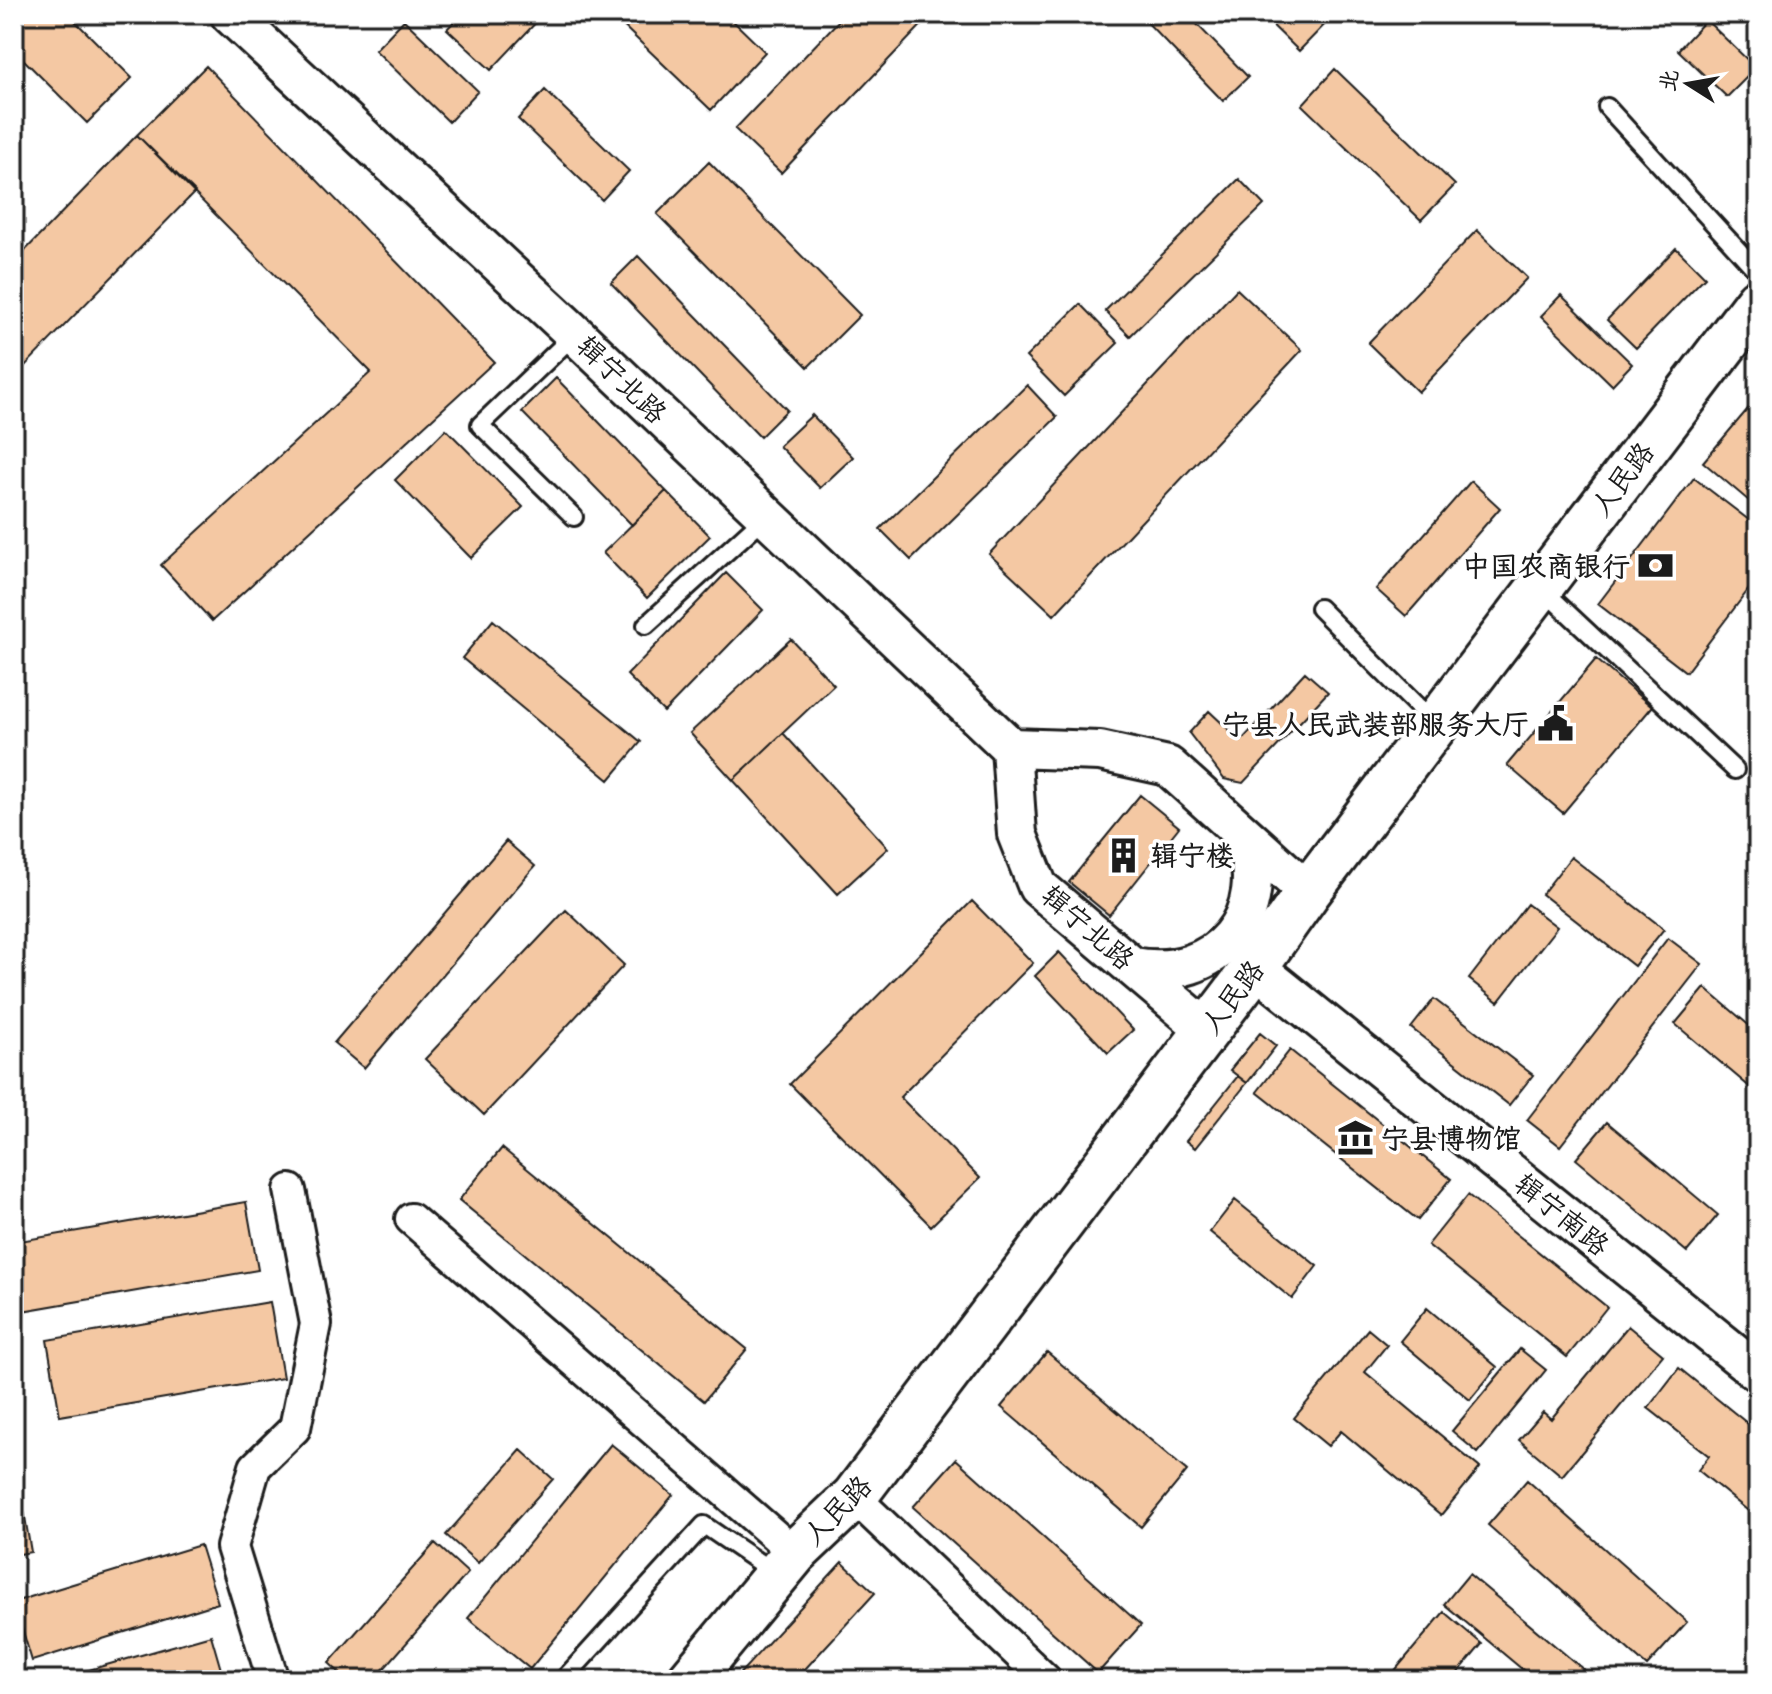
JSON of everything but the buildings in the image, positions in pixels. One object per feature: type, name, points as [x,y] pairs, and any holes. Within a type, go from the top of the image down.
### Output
[{"type":"main road","name":"人民路","points":[[690,1680],[786,1564],[854,1497],[1255,967],[1308,892],[1758,301]]},
{"type":"street","name":"辑宁北路","points":[[230,14],[575,334],[1011,748],[1017,834],[1038,887],[1207,1030]]},
{"type":"street","points":[[1011,748],[1100,751],[1168,766],[1308,892]]},
{"type":"street","points":[[1133,967],[1173,970],[1193,964],[1211,955],[1233,934],[1248,909],[1252,890],[1250,852],[1243,834]]},
{"type":"street","name":"辑宁南路","points":[[1255,967],[1758,1372]]},
{"type":"street","points":[[273,1680],[232,1547],[255,1467],[295,1428],[316,1324],[290,1190]]},
{"type":"street","points":[[411,1219],[786,1564]]},
{"type":"street","points":[[854,1497],[1046,1680]]},
{"type":"lane","points":[[1607,107],[1758,272]]},
{"type":"lane","points":[[574,517],[480,425],[575,334]]},
{"type":"lane","points":[[646,625],[765,517]]},
{"type":"lane","points":[[1540,587],[1735,770]]},
{"type":"lane","points":[[1319,608],[1435,724]]},
{"type":"lane","points":[[563,1680],[704,1525],[786,1564]]},
{"type":"place","name":"中国农商银行","points":[[1656,566]]},
{"type":"place","name":"宁县人民武装部服务大厅","points":[[1556,724]]},
{"type":"place","name":"辑宁楼","points":[[1124,855]]},
{"type":"place","name":"宁县博物馆","points":[[1355,1138]]}]
